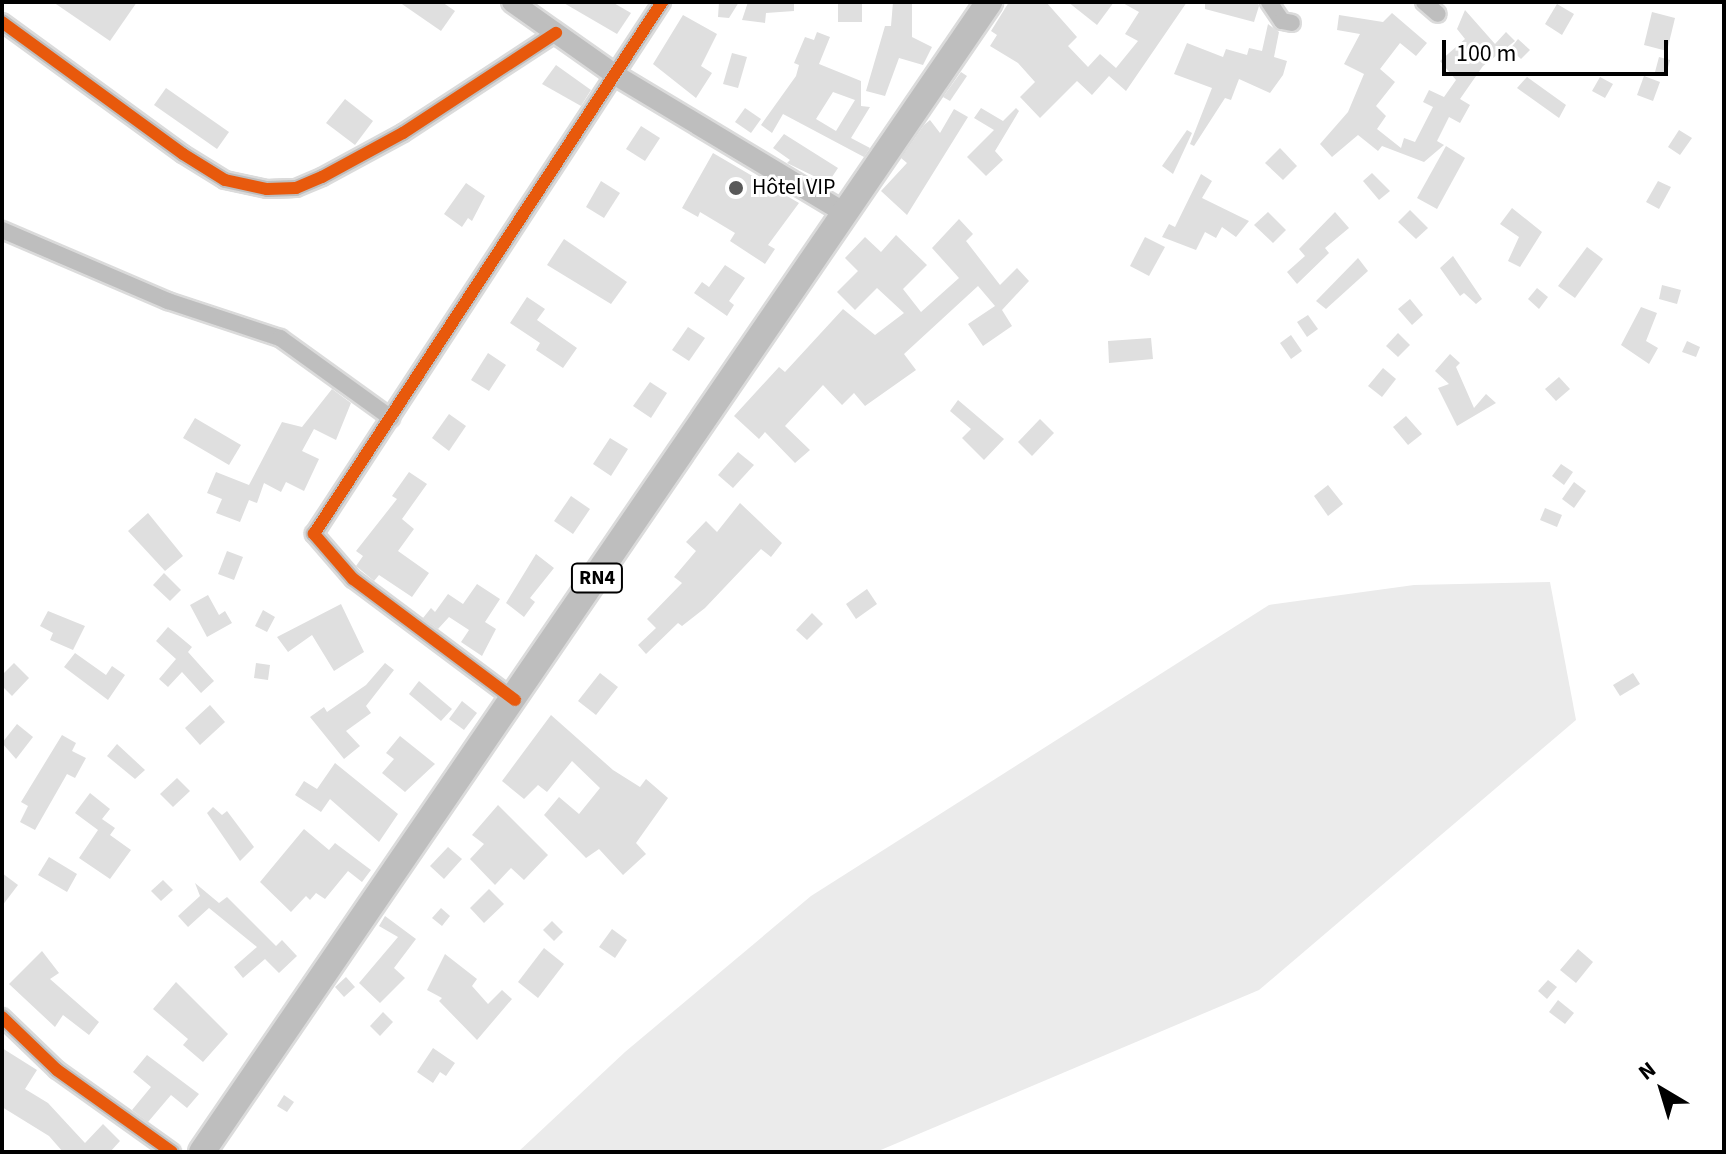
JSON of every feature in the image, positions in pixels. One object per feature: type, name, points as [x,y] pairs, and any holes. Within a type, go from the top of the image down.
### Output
[{"type":"highway","name":"RN4","points":[[202,1152],[515,700],[843,212],[989,2]]},
{"type":"street","points":[[512,2],[617,76],[843,212]]},
{"type":"street","points":[[515,700],[353,579],[314,534],[617,76],[662,2]]},
{"type":"street","points":[[1269,2],[1282,21],[1292,23]]},
{"type":"street","points":[[1424,2],[1438,14]]},
{"type":"street","points":[[2,22],[183,154],[225,180],[267,189],[296,188],[322,177],[403,133],[556,33]]},
{"type":"street","points":[[2,230],[168,301],[280,338],[391,418]]},
{"type":"street","points":[[2,1017],[57,1070],[172,1152]]},
{"type":"shaded area","points":[[1550,582],[1576,720],[1259,990],[876,1152],[518,1152],[625,1052],[811,896],[1269,605],[1414,585]]},
{"type":"building","points":[[53,2],[137,2],[110,41]]},
{"type":"building","points":[[399,2],[442,2],[455,11],[441,31]]},
{"type":"building","points":[[562,2],[612,2],[631,13],[617,34]]},
{"type":"building","points":[[719,2],[739,2],[729,18],[718,17]]},
{"type":"building","points":[[748,2],[794,2],[794,11],[766,13],[765,23],[742,20]]},
{"type":"building","points":[[838,2],[862,2],[862,22],[838,22]]},
{"type":"building","points":[[893,2],[912,2],[912,37],[932,47],[923,65],[899,58],[885,96],[866,91],[885,26],[891,26]]},
{"type":"building","points":[[1009,2],[1046,2],[1077,37],[1068,46],[1088,67],[1100,54],[1116,68],[1138,41],[1125,34],[1139,12],[1121,2],[1187,2],[1126,91],[1109,76],[1092,95],[1077,81],[1040,118],[1020,97],[1035,82],[1018,63],[990,46],[997,35],[991,31]]},
{"type":"building","points":[[1068,2],[1114,2],[1097,25]]},
{"type":"building","points":[[1205,2],[1258,2],[1259,6],[1254,22],[1205,9]]},
{"type":"building","points":[[1557,4],[1574,14],[1562,35],[1545,24]]},
{"type":"building","points":[[1465,10],[1495,44],[1506,32],[1515,41],[1483,66],[1460,99],[1470,105],[1460,123],[1449,117],[1437,141],[1444,145],[1424,162],[1382,146],[1378,151],[1358,135],[1332,157],[1320,144],[1348,112],[1364,74],[1344,64],[1360,34],[1337,30],[1339,15],[1383,22],[1392,13],[1427,43],[1416,56],[1400,43],[1380,69],[1395,82],[1376,106],[1386,116],[1377,129],[1401,148],[1404,138],[1415,142],[1433,107],[1423,102],[1429,90],[1444,97],[1456,80],[1440,61],[1465,39],[1457,29]]},
{"type":"building","points":[[1652,12],[1675,18],[1667,51],[1644,45]]},
{"type":"building","points":[[683,15],[717,34],[701,66],[712,73],[696,98],[653,64]]},
{"type":"building","points":[[1268,24],[1279,32],[1274,57],[1287,61],[1283,75],[1270,93],[1239,79],[1231,100],[1225,98],[1194,146],[1190,144],[1212,88],[1174,74],[1187,43],[1223,57],[1226,49],[1247,55],[1249,48],[1262,51]]},
{"type":"building","points":[[817,32],[830,37],[819,64],[861,81],[861,106],[870,107],[851,138],[870,148],[864,157],[783,114],[772,133],[761,125],[796,76],[799,65],[794,63],[805,37],[814,40]],"holes":[[[833,92],[855,100],[836,131],[816,119]]]},
{"type":"building","points":[[1518,39],[1530,50],[1521,59],[1510,49]]},
{"type":"building","points":[[732,53],[747,57],[738,88],[723,84]]},
{"type":"building","points":[[1659,57],[1670,60],[1666,75],[1655,72]]},
{"type":"building","points":[[556,65],[591,90],[581,106],[542,84]]},
{"type":"building","points":[[961,72],[967,76],[950,101],[943,97]]},
{"type":"building","points":[[1644,76],[1660,82],[1653,101],[1637,95]]},
{"type":"building","points":[[1527,77],[1566,105],[1559,118],[1517,88]]},
{"type":"building","points":[[1600,77],[1613,84],[1605,98],[1592,91]]},
{"type":"building","points":[[166,88],[229,132],[217,149],[154,105]]},
{"type":"building","points":[[345,99],[373,121],[355,145],[326,123]]},
{"type":"building","points":[[745,108],[761,119],[751,133],[735,122]]},
{"type":"building","points":[[981,108],[1003,121],[1016,108],[1019,111],[995,151],[1003,160],[986,176],[967,157],[994,130],[974,118]]},
{"type":"building","points":[[954,109],[968,117],[907,215],[881,191],[907,163],[901,158],[924,125],[930,120],[940,133]]},
{"type":"building","points":[[641,126],[660,138],[645,161],[626,149]]},
{"type":"building","points":[[1187,130],[1192,133],[1173,174],[1162,166]]},
{"type":"building","points":[[1679,130],[1692,138],[1680,155],[1668,147]]},
{"type":"building","points":[[784,134],[838,168],[828,183],[787,163],[790,160],[773,148]]},
{"type":"building","points":[[1446,146],[1465,158],[1437,209],[1417,198]]},
{"type":"building","points":[[1280,148],[1297,166],[1283,180],[1265,163]]},
{"type":"building","points":[[713,153],[799,203],[768,245],[775,249],[765,264],[730,241],[735,233],[700,212],[698,217],[682,208]]},
{"type":"building","points":[[1372,173],[1390,191],[1379,200],[1363,181]]},
{"type":"building","points":[[1201,174],[1212,181],[1202,198],[1249,221],[1236,237],[1222,227],[1216,238],[1205,232],[1196,250],[1162,237],[1169,224],[1175,227]]},
{"type":"building","points":[[601,181],[620,193],[604,218],[586,207]]},
{"type":"building","points":[[1658,181],[1671,187],[1659,209],[1646,202]]},
{"type":"building","points":[[466,183],[485,196],[472,221],[468,218],[462,227],[444,214]]},
{"type":"building","points":[[1512,208],[1542,232],[1520,267],[1508,261],[1519,237],[1500,224]]},
{"type":"building","points":[[1410,210],[1428,228],[1416,239],[1398,222]]},
{"type":"building","points":[[1268,212],[1286,230],[1273,243],[1254,225]]},
{"type":"building","points":[[1335,212],[1349,228],[1325,248],[1329,253],[1297,284],[1287,272],[1305,256],[1299,249]]},
{"type":"building","points":[[959,219],[973,234],[966,241],[1000,285],[1017,268],[1029,281],[1002,310],[1012,326],[983,346],[968,324],[995,306],[978,286],[904,354],[916,370],[865,406],[854,393],[842,405],[823,385],[785,426],[810,450],[795,463],[765,432],[759,439],[734,416],[779,367],[785,372],[843,309],[875,335],[904,313],[877,288],[855,310],[837,292],[858,271],[845,258],[865,237],[881,252],[896,235],[927,265],[903,289],[921,312],[959,278],[932,248]]},
{"type":"building","points":[[1145,237],[1165,247],[1149,276],[1130,266]]},
{"type":"building","points":[[564,239],[627,282],[611,304],[547,265]]},
{"type":"building","points":[[1587,247],[1603,259],[1575,298],[1558,286]]},
{"type":"building","points":[[1453,256],[1482,299],[1476,304],[1464,293],[1460,296],[1440,268]]},
{"type":"building","points":[[1358,258],[1368,271],[1326,309],[1316,301]]},
{"type":"building","points":[[725,265],[745,278],[729,301],[734,305],[727,316],[694,293],[702,282],[709,287]]},
{"type":"building","points":[[1662,285],[1681,290],[1677,304],[1659,299]]},
{"type":"building","points":[[1537,288],[1548,297],[1539,309],[1528,299]]},
{"type":"building","points":[[527,297],[545,309],[537,320],[577,348],[563,368],[536,350],[540,343],[510,323]]},
{"type":"building","points":[[1410,299],[1423,315],[1412,325],[1398,309]]},
{"type":"building","points":[[1641,307],[1657,313],[1646,341],[1658,348],[1649,364],[1621,345]]},
{"type":"building","points":[[1308,315],[1318,329],[1307,337],[1297,322]]},
{"type":"building","points":[[688,327],[705,338],[689,361],[672,350]]},
{"type":"building","points":[[1398,333],[1410,345],[1398,357],[1386,346]]},
{"type":"building","points":[[1291,335],[1302,351],[1291,359],[1280,343]]},
{"type":"building","points":[[1151,338],[1153,359],[1109,363],[1108,341]]},
{"type":"building","points":[[1687,341],[1700,347],[1696,357],[1682,352]]},
{"type":"building","points":[[488,353],[506,365],[489,391],[471,380]]},
{"type":"building","points":[[1450,354],[1460,363],[1456,367],[1474,408],[1486,394],[1496,403],[1457,426],[1438,388],[1449,384],[1435,371]]},
{"type":"building","points":[[1383,368],[1396,379],[1382,397],[1368,386]]},
{"type":"building","points":[[1559,377],[1570,389],[1556,401],[1545,389]]},
{"type":"building","points":[[650,382],[667,393],[651,418],[633,406]]},
{"type":"building","points":[[332,389],[351,403],[336,440],[314,429],[302,451],[319,459],[304,491],[286,482],[281,492],[264,483],[257,503],[249,500],[240,522],[216,513],[222,499],[207,493],[216,472],[249,485],[282,422],[302,427]]},
{"type":"building","points":[[958,400],[1004,439],[984,460],[962,438],[971,429],[950,411]]},
{"type":"building","points":[[449,414],[466,426],[449,451],[432,438]]},
{"type":"building","points":[[1406,416],[1422,434],[1408,445],[1393,427]]},
{"type":"building","points":[[195,418],[241,445],[229,465],[183,438]]},
{"type":"building","points":[[1040,419],[1054,433],[1032,456],[1018,442]]},
{"type":"building","points":[[610,438],[628,449],[611,476],[593,464]]},
{"type":"building","points":[[738,452],[754,465],[733,488],[718,475]]},
{"type":"building","points":[[1561,464],[1573,472],[1564,485],[1552,476]]},
{"type":"building","points":[[409,472],[427,484],[402,519],[414,529],[398,551],[429,573],[412,597],[379,575],[374,581],[356,566],[363,556],[356,551],[397,499],[392,496]]},
{"type":"building","points":[[1574,482],[1586,491],[1574,508],[1562,499]]},
{"type":"building","points":[[1328,485],[1343,504],[1328,516],[1314,496]]},
{"type":"building","points":[[571,496],[590,509],[573,534],[554,521]]},
{"type":"building","points":[[740,503],[782,543],[771,557],[761,549],[705,608],[682,626],[678,623],[646,654],[638,645],[656,628],[647,619],[682,583],[674,577],[696,551],[686,542],[706,521],[717,532]]},
{"type":"building","points":[[1545,508],[1562,515],[1557,527],[1540,520]]},
{"type":"building","points":[[148,513],[183,556],[165,571],[128,531]]},
{"type":"building","points":[[227,551],[243,557],[234,580],[218,574]]},
{"type":"building","points":[[536,554],[554,568],[530,598],[535,602],[524,617],[506,603]]},
{"type":"building","points":[[164,573],[181,590],[170,601],[153,585]]},
{"type":"building","points":[[477,584],[500,599],[485,622],[496,629],[482,656],[461,642],[469,630],[449,617],[438,629],[423,618],[431,608],[435,612],[448,594],[463,604]]},
{"type":"building","points":[[867,589],[877,604],[856,619],[846,604]]},
{"type":"building","points":[[208,595],[219,615],[225,611],[232,623],[207,637],[190,605]]},
{"type":"building","points":[[341,604],[364,652],[334,671],[312,635],[288,652],[277,637]]},
{"type":"building","points":[[263,610],[275,617],[267,632],[255,626]]},
{"type":"building","points":[[48,611],[85,626],[73,650],[50,640],[53,633],[40,626]]},
{"type":"building","points":[[812,613],[823,624],[807,640],[796,630]]},
{"type":"building","points":[[168,627],[192,647],[188,652],[214,681],[201,693],[182,672],[168,687],[159,679],[176,659],[156,641]]},
{"type":"building","points":[[75,653],[106,675],[112,666],[125,675],[108,700],[64,667]]},
{"type":"building","points":[[14,663],[29,678],[12,696],[2,686],[2,675]]},
{"type":"building","points":[[256,663],[270,665],[268,680],[254,678]]},
{"type":"building","points":[[385,663],[394,670],[366,706],[371,713],[346,731],[360,746],[344,759],[310,717],[324,707],[327,712],[366,685]]},
{"type":"building","points":[[600,673],[618,687],[596,715],[578,701]]},
{"type":"building","points":[[1633,673],[1640,684],[1620,696],[1613,685]]},
{"type":"building","points":[[419,681],[452,709],[441,721],[409,694]]},
{"type":"building","points":[[462,701],[477,713],[464,730],[449,719]]},
{"type":"building","points":[[210,705],[225,722],[200,745],[185,728]]},
{"type":"building","points":[[551,715],[613,770],[640,787],[646,779],[668,798],[636,843],[646,854],[623,875],[599,849],[586,858],[544,815],[559,797],[579,814],[600,788],[572,761],[547,792],[538,785],[524,799],[502,781]]},
{"type":"building","points":[[17,724],[33,737],[16,759],[2,743]]},
{"type":"building","points":[[62,735],[76,743],[72,751],[86,758],[75,778],[67,774],[35,830],[20,822],[28,806],[21,802]]},
{"type":"building","points":[[400,736],[435,764],[405,792],[382,773],[394,759],[386,753]]},
{"type":"building","points":[[117,744],[145,770],[135,779],[107,756]]},
{"type":"building","points":[[335,763],[398,814],[379,842],[330,799],[321,812],[295,795],[304,781],[317,789]]},
{"type":"building","points":[[177,778],[190,791],[173,807],[160,794]]},
{"type":"building","points":[[90,793],[110,809],[102,819],[115,828],[110,835],[131,850],[110,879],[79,858],[98,830],[75,813]]},
{"type":"building","points":[[498,805],[548,855],[524,880],[511,868],[495,885],[470,859],[484,844],[472,835]]},
{"type":"building","points":[[213,807],[222,815],[227,811],[254,847],[240,861],[207,813]]},
{"type":"building","points":[[304,829],[329,850],[335,843],[371,870],[362,882],[348,871],[325,899],[316,893],[310,900],[306,896],[291,912],[260,882]]},
{"type":"building","points":[[448,847],[462,859],[444,879],[430,866]]},
{"type":"building","points":[[49,857],[77,874],[67,892],[38,875]]},
{"type":"building","points":[[2,873],[18,885],[2,906]]},
{"type":"building","points":[[163,880],[173,890],[161,901],[151,891]]},
{"type":"building","points":[[195,883],[219,903],[227,897],[276,946],[282,940],[297,956],[279,973],[265,959],[243,978],[234,967],[257,947],[209,908],[188,927],[178,916],[200,896]]},
{"type":"building","points":[[489,889],[504,904],[484,923],[470,908]]},
{"type":"building","points":[[441,908],[450,916],[442,926],[432,918]]},
{"type":"building","points":[[385,916],[416,939],[394,968],[405,978],[380,1003],[359,983],[398,937],[379,926]]},
{"type":"building","points":[[552,921],[563,932],[554,941],[543,930]]},
{"type":"building","points":[[612,929],[627,940],[615,958],[599,947]]},
{"type":"building","points":[[544,948],[564,964],[538,998],[518,982]]},
{"type":"building","points":[[1578,949],[1593,962],[1576,983],[1560,970]]},
{"type":"building","points":[[42,951],[59,973],[50,979],[99,1022],[89,1035],[63,1015],[55,1027],[9,984]]},
{"type":"building","points":[[445,954],[477,979],[472,986],[488,1004],[502,990],[512,999],[477,1040],[439,1001],[442,998],[427,990]]},
{"type":"building","points":[[346,977],[355,987],[344,997],[335,987]]},
{"type":"building","points":[[1548,980],[1557,987],[1547,999],[1538,991]]},
{"type":"building","points":[[176,982],[228,1034],[203,1062],[183,1045],[188,1039],[153,1009]]},
{"type":"building","points":[[1558,1000],[1574,1013],[1565,1024],[1549,1012]]},
{"type":"building","points":[[383,1012],[393,1022],[380,1036],[370,1026]]},
{"type":"building","points":[[2,1048],[37,1070],[25,1089],[48,1103],[85,1143],[103,1124],[120,1141],[110,1152],[63,1152],[49,1136],[2,1107]]},
{"type":"building","points":[[433,1048],[455,1063],[446,1076],[440,1072],[433,1083],[417,1072]]},
{"type":"building","points":[[147,1055],[199,1094],[187,1108],[171,1095],[148,1122],[132,1110],[151,1087],[133,1072]]},
{"type":"building","points":[[284,1095],[294,1102],[287,1112],[277,1106]]},
{"type":"cycle path","points":[[515,700],[353,579],[314,534],[662,2]]},
{"type":"cycle path","points":[[2,22],[183,154],[225,180],[267,189],[296,188],[322,177],[403,133],[556,33]]},
{"type":"cycle path","points":[[2,1017],[57,1070],[172,1152]]},
{"type":"place","name":"Hôtel VIP","points":[[736,188]]}]
